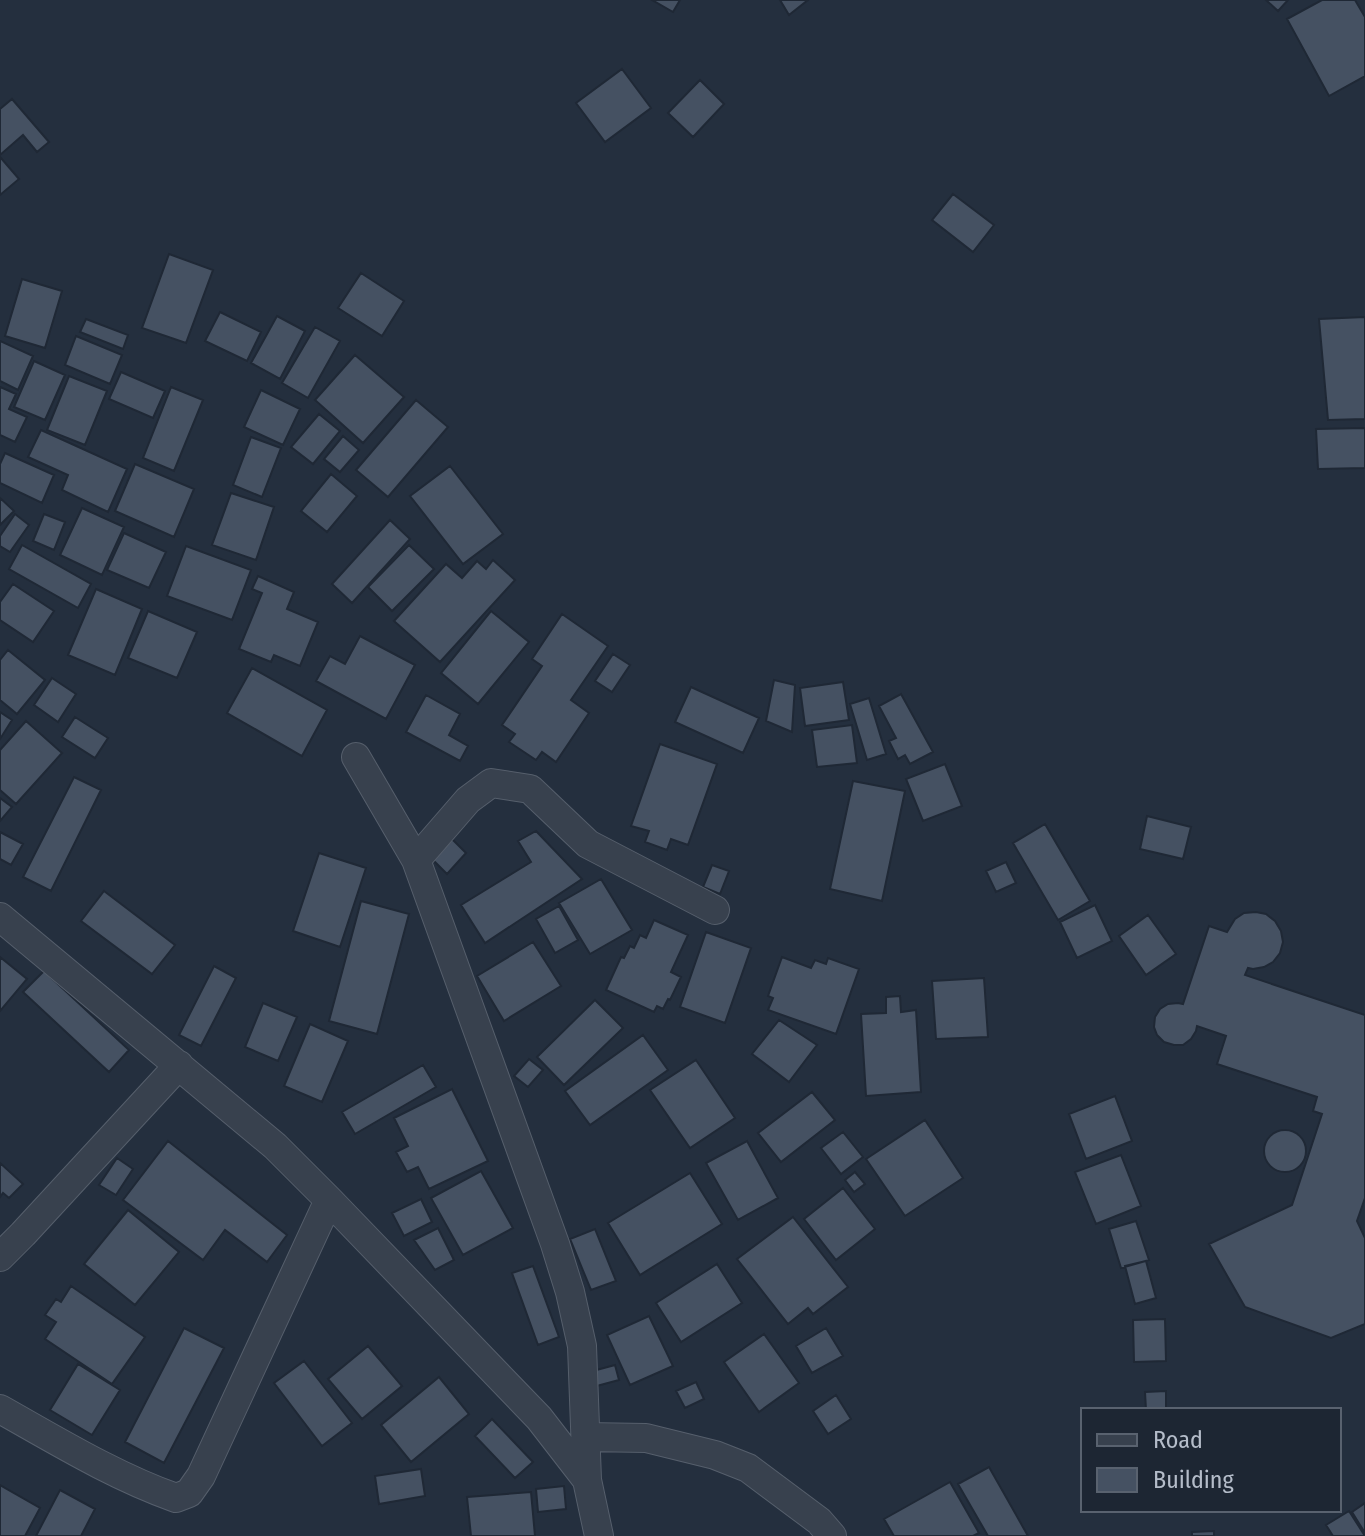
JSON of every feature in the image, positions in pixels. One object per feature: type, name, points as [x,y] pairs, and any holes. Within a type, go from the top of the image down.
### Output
[{"type":"street","points":[[356,757],[416,860],[570,1292],[582,1346],[587,1480],[599,1536]]},
{"type":"street","points":[[416,860],[468,800],[491,783],[530,789],[588,844],[715,910]]},
{"type":"street","points":[[0,917],[275,1146],[539,1418],[587,1480]]},
{"type":"street","points":[[0,1257],[179,1065]]},
{"type":"street","points":[[0,1409],[155,1491],[176,1498],[189,1493],[201,1476],[329,1200]]},
{"type":"street","points":[[586,1437],[646,1438],[715,1455],[748,1468],[819,1521],[832,1536]]},
{"type":"building","points":[[652,0],[680,0],[673,12]]},
{"type":"building","points":[[780,0],[808,0],[789,15]]},
{"type":"building","points":[[1266,0],[1288,0],[1278,11]]},
{"type":"building","points":[[1322,0],[1355,0],[1365,17],[1365,76],[1329,96],[1287,19]]},
{"type":"building","points":[[622,69],[651,108],[605,142],[576,103]]},
{"type":"building","points":[[700,80],[724,104],[693,137],[668,113]]},
{"type":"building","points":[[12,99],[49,142],[37,152],[23,135],[0,155],[0,109]]},
{"type":"building","points":[[0,157],[19,179],[0,195]]},
{"type":"building","points":[[953,194],[994,225],[973,252],[932,220]]},
{"type":"building","points":[[169,254],[213,270],[186,343],[142,328]]},
{"type":"building","points":[[361,273],[404,301],[382,336],[338,308]]},
{"type":"building","points":[[22,279],[62,291],[45,348],[5,336]]},
{"type":"building","points":[[220,312],[261,332],[247,361],[205,341]]},
{"type":"building","points":[[277,316],[305,331],[280,379],[251,363]]},
{"type":"building","points":[[1365,317],[1365,419],[1328,420],[1319,319]]},
{"type":"building","points":[[86,319],[128,335],[123,349],[80,332]]},
{"type":"building","points":[[315,327],[340,341],[308,398],[282,383]]},
{"type":"building","points":[[76,336],[122,355],[110,384],[65,365]]},
{"type":"building","points":[[0,341],[33,356],[18,390],[0,381]]},
{"type":"building","points":[[355,355],[404,397],[363,443],[315,400]]},
{"type":"building","points":[[34,361],[65,375],[45,420],[14,407]]},
{"type":"building","points":[[121,372],[165,391],[153,418],[109,399]]},
{"type":"building","points":[[69,376],[107,391],[85,445],[47,430]]},
{"type":"building","points":[[0,387],[16,394],[9,409],[27,417],[15,442],[0,435]]},
{"type":"building","points":[[171,387],[203,400],[174,471],[143,458]]},
{"type":"building","points":[[261,390],[300,409],[283,445],[244,427]]},
{"type":"building","points":[[416,400],[448,427],[388,497],[356,470]]},
{"type":"building","points":[[319,414],[340,431],[313,464],[291,447]]},
{"type":"building","points":[[1365,428],[1365,468],[1318,469],[1316,429]]},
{"type":"building","points":[[41,430],[127,469],[108,512],[62,490],[68,475],[28,457]]},
{"type":"building","points":[[343,436],[359,450],[340,472],[324,459]]},
{"type":"building","points":[[251,437],[281,448],[262,497],[233,485]]},
{"type":"building","points":[[5,453],[54,475],[42,503],[0,483],[0,464]]},
{"type":"building","points":[[135,464],[194,489],[174,537],[115,511]]},
{"type":"building","points":[[450,466],[503,534],[463,564],[410,496]]},
{"type":"building","points":[[331,474],[357,496],[327,532],[301,511]]},
{"type":"building","points":[[231,493],[274,507],[256,560],[212,545]]},
{"type":"building","points":[[0,498],[14,511],[0,525]]},
{"type":"building","points":[[82,508],[124,527],[102,575],[60,555]]},
{"type":"building","points":[[15,514],[29,525],[10,552],[0,546],[0,536]]},
{"type":"building","points":[[44,514],[65,522],[54,550],[33,541]]},
{"type":"building","points":[[390,520],[410,539],[352,603],[332,584]]},
{"type":"building","points":[[124,533],[166,552],[149,588],[107,570]]},
{"type":"building","points":[[22,545],[91,584],[78,608],[9,569]]},
{"type":"building","points":[[409,545],[434,569],[392,611],[368,587]]},
{"type":"building","points":[[186,546],[251,570],[232,620],[167,596]]},
{"type":"building","points":[[493,560],[515,580],[440,662],[394,621],[446,564],[462,578],[477,561],[486,569]]},
{"type":"building","points":[[258,576],[294,592],[287,609],[318,622],[300,666],[274,655],[271,662],[239,649],[262,593],[252,589]]},
{"type":"building","points":[[13,584],[54,611],[33,642],[0,620],[0,602]]},
{"type":"building","points":[[96,589],[142,609],[115,675],[68,655]]},
{"type":"building","points":[[148,611],[197,632],[177,678],[128,658]]},
{"type":"building","points":[[491,611],[529,642],[478,704],[441,673]]},
{"type":"building","points":[[562,614],[608,646],[571,700],[589,713],[556,762],[542,752],[536,760],[509,742],[515,734],[502,725],[542,666],[532,659]]},
{"type":"building","points":[[360,636],[415,665],[386,719],[316,681],[330,656],[345,664]]},
{"type":"building","points":[[8,650],[45,680],[17,714],[0,700],[0,660]]},
{"type":"building","points":[[613,654],[630,665],[612,692],[595,681]]},
{"type":"building","points":[[252,668],[327,710],[302,756],[227,713]]},
{"type":"building","points":[[52,678],[76,694],[58,722],[34,705]]},
{"type":"building","points":[[774,680],[795,685],[792,732],[766,721]]},
{"type":"building","points":[[843,682],[849,720],[805,726],[800,688]]},
{"type":"building","points":[[691,687],[759,718],[743,753],[675,722]]},
{"type":"building","points":[[901,694],[933,752],[910,764],[905,755],[898,759],[889,741],[896,738],[879,706]]},
{"type":"building","points":[[426,695],[460,714],[449,735],[468,746],[460,761],[406,732]]},
{"type":"building","points":[[869,698],[886,754],[867,760],[850,704]]},
{"type":"building","points":[[0,712],[12,720],[0,739]]},
{"type":"building","points":[[75,717],[108,738],[95,758],[62,737]]},
{"type":"building","points":[[26,721],[62,753],[16,804],[0,790],[0,750]]},
{"type":"building","points":[[852,725],[857,763],[817,767],[812,730]]},
{"type":"building","points":[[660,744],[717,764],[688,845],[671,839],[667,850],[645,842],[649,831],[631,826]]},
{"type":"building","points":[[945,764],[962,806],[923,821],[906,779]]},
{"type":"building","points":[[74,777],[101,790],[51,891],[23,877]]},
{"type":"building","points":[[853,781],[905,791],[882,901],[830,889]]},
{"type":"building","points":[[0,798],[12,807],[0,821]]},
{"type":"building","points":[[1147,816],[1191,827],[1183,859],[1140,849]]},
{"type":"building","points":[[1045,824],[1090,901],[1058,920],[1013,843]]},
{"type":"building","points":[[536,831],[582,879],[485,943],[461,905],[531,862],[518,841]]},
{"type":"building","points":[[0,832],[23,844],[11,865],[0,859]]},
{"type":"building","points":[[452,839],[466,853],[447,874],[433,860]]},
{"type":"building","points":[[319,853],[366,868],[340,947],[293,931]]},
{"type":"building","points":[[1006,862],[1016,883],[996,892],[986,871]]},
{"type":"building","points":[[712,865],[729,871],[720,894],[703,887]]},
{"type":"building","points":[[601,879],[632,930],[590,954],[559,903]]},
{"type":"building","points":[[104,891],[175,945],[152,974],[81,921]]},
{"type":"building","points":[[361,901],[409,914],[377,1034],[329,1021]]},
{"type":"building","points":[[1095,905],[1112,941],[1077,958],[1060,922]]},
{"type":"building","points":[[559,906],[578,940],[555,953],[536,919]]},
{"type":"building","points":[[1244,913],[1266,914],[1275,921],[1283,942],[1273,962],[1264,967],[1248,968],[1245,975],[1365,1015],[1365,1198],[1357,1221],[1365,1238],[1365,1324],[1331,1338],[1245,1307],[1209,1244],[1292,1205],[1322,1114],[1313,1111],[1317,1097],[1217,1064],[1226,1036],[1197,1026],[1191,1039],[1183,1045],[1174,1045],[1164,1042],[1154,1027],[1160,1009],[1168,1004],[1183,1004],[1209,926],[1227,932],[1235,919]]},
{"type":"building","points":[[1148,915],[1176,954],[1146,975],[1119,936]]},
{"type":"building","points":[[654,920],[688,935],[671,972],[681,977],[670,1000],[663,1009],[657,1006],[654,1012],[606,990],[621,957],[624,958],[630,946],[634,948],[640,935],[646,938]]},
{"type":"building","points":[[706,932],[751,948],[725,1023],[680,1007]]},
{"type":"building","points":[[533,942],[561,986],[504,1021],[477,976]]},
{"type":"building","points":[[0,957],[27,979],[0,1011]]},
{"type":"building","points":[[782,957],[811,968],[815,960],[826,964],[828,958],[859,969],[836,1034],[768,1010],[773,998],[768,996]]},
{"type":"building","points":[[214,966],[236,978],[201,1046],[179,1035]]},
{"type":"building","points":[[44,971],[129,1050],[109,1072],[23,992]]},
{"type":"building","points":[[984,978],[988,1037],[936,1039],[932,981]]},
{"type":"building","points":[[900,996],[901,1012],[916,1010],[921,1092],[866,1096],[861,1014],[886,1013],[886,997]]},
{"type":"building","points":[[595,1000],[623,1028],[564,1085],[537,1057]]},
{"type":"building","points":[[263,1003],[297,1017],[278,1061],[245,1047]]},
{"type":"building","points":[[779,1020],[817,1045],[789,1082],[752,1054]]},
{"type":"building","points":[[310,1024],[348,1041],[322,1102],[284,1086]]},
{"type":"building","points":[[643,1035],[668,1070],[590,1125],[565,1091]]},
{"type":"building","points":[[529,1059],[543,1070],[528,1087],[514,1076]]},
{"type":"building","points":[[696,1060],[735,1118],[690,1148],[650,1090]]},
{"type":"building","points":[[423,1065],[436,1087],[355,1134],[342,1112]]},
{"type":"building","points":[[452,1089],[488,1161],[429,1189],[418,1167],[407,1172],[396,1152],[408,1146],[394,1118]]},
{"type":"building","points":[[812,1092],[835,1120],[781,1162],[758,1133]]},
{"type":"building","points":[[1115,1096],[1132,1141],[1086,1159],[1069,1114]]},
{"type":"building","points":[[925,1120],[963,1178],[905,1216],[866,1159]]},
{"type":"building","points":[[1285,1130],[1300,1136],[1306,1151],[1300,1166],[1285,1172],[1270,1166],[1264,1151],[1270,1136]]},
{"type":"building","points":[[843,1132],[863,1157],[841,1174],[821,1148]]},
{"type":"building","points":[[168,1141],[287,1235],[267,1262],[225,1230],[203,1260],[123,1200]]},
{"type":"building","points":[[747,1141],[778,1198],[738,1220],[706,1163]]},
{"type":"building","points":[[1121,1155],[1141,1206],[1096,1224],[1075,1172]]},
{"type":"building","points":[[117,1158],[133,1169],[116,1195],[99,1185]]},
{"type":"building","points":[[0,1163],[23,1184],[9,1198],[3,1193],[0,1197]]},
{"type":"building","points":[[481,1171],[513,1228],[463,1255],[431,1198]]},
{"type":"building","points":[[855,1172],[865,1184],[854,1192],[845,1180]]},
{"type":"building","points":[[690,1173],[722,1224],[640,1275],[608,1223]]},
{"type":"building","points":[[843,1188],[875,1229],[836,1260],[804,1219]]},
{"type":"building","points":[[421,1199],[432,1222],[404,1236],[392,1213]]},
{"type":"building","points":[[128,1210],[179,1252],[135,1305],[84,1264]]},
{"type":"building","points":[[793,1217],[848,1287],[813,1314],[808,1308],[788,1324],[737,1259]]},
{"type":"building","points":[[1136,1221],[1149,1260],[1121,1268],[1109,1229]]},
{"type":"building","points":[[438,1228],[454,1260],[435,1270],[414,1240]]},
{"type":"building","points":[[595,1229],[616,1281],[591,1290],[570,1239]]},
{"type":"building","points":[[1146,1261],[1156,1298],[1135,1304],[1125,1266]]},
{"type":"building","points":[[717,1264],[742,1303],[681,1342],[656,1303]]},
{"type":"building","points":[[533,1266],[559,1337],[538,1345],[512,1273]]},
{"type":"building","points":[[71,1286],[145,1337],[112,1384],[45,1339],[56,1322],[45,1315],[56,1299],[61,1302]]},
{"type":"building","points":[[649,1316],[673,1366],[630,1385],[607,1335]]},
{"type":"building","points":[[1165,1319],[1166,1361],[1134,1362],[1133,1320]]},
{"type":"building","points":[[184,1328],[224,1348],[164,1463],[125,1442]]},
{"type":"building","points":[[826,1328],[843,1356],[812,1373],[796,1346]]},
{"type":"building","points":[[764,1334],[799,1383],[759,1412],[724,1362]]},
{"type":"building","points":[[368,1346],[402,1386],[362,1419],[328,1379]]},
{"type":"building","points":[[304,1361],[352,1423],[322,1446],[274,1383]]},
{"type":"building","points":[[78,1364],[120,1390],[92,1435],[50,1410]]},
{"type":"building","points":[[615,1365],[619,1380],[593,1387],[589,1372]]},
{"type":"building","points":[[439,1377],[469,1414],[411,1462],[381,1425]]},
{"type":"building","points":[[696,1382],[704,1399],[685,1408],[676,1391]]},
{"type":"building","points":[[1166,1391],[1166,1408],[1146,1408],[1145,1392]]},
{"type":"building","points":[[836,1395],[851,1419],[828,1434],[813,1411]]},
{"type":"building","points":[[492,1419],[533,1462],[515,1478],[475,1436]]},
{"type":"building","points":[[989,1467],[1028,1536],[988,1536],[958,1484]]},
{"type":"building","points":[[421,1469],[425,1496],[379,1504],[375,1476]]},
{"type":"building","points":[[950,1482],[979,1533],[973,1536],[894,1536],[884,1519]]},
{"type":"building","points":[[0,1485],[40,1508],[25,1536],[0,1536]]},
{"type":"building","points":[[564,1486],[566,1509],[538,1512],[536,1489]]},
{"type":"building","points":[[60,1490],[95,1509],[81,1536],[36,1536]]},
{"type":"building","points":[[531,1492],[535,1536],[471,1536],[467,1497]]},
{"type":"building","points":[[1365,1503],[1365,1533],[1352,1512]]},
{"type":"building","points":[[1349,1511],[1365,1536],[1333,1536],[1326,1525]]},
{"type":"building","points":[[1214,1531],[1214,1536],[1192,1536],[1192,1532]]}]
